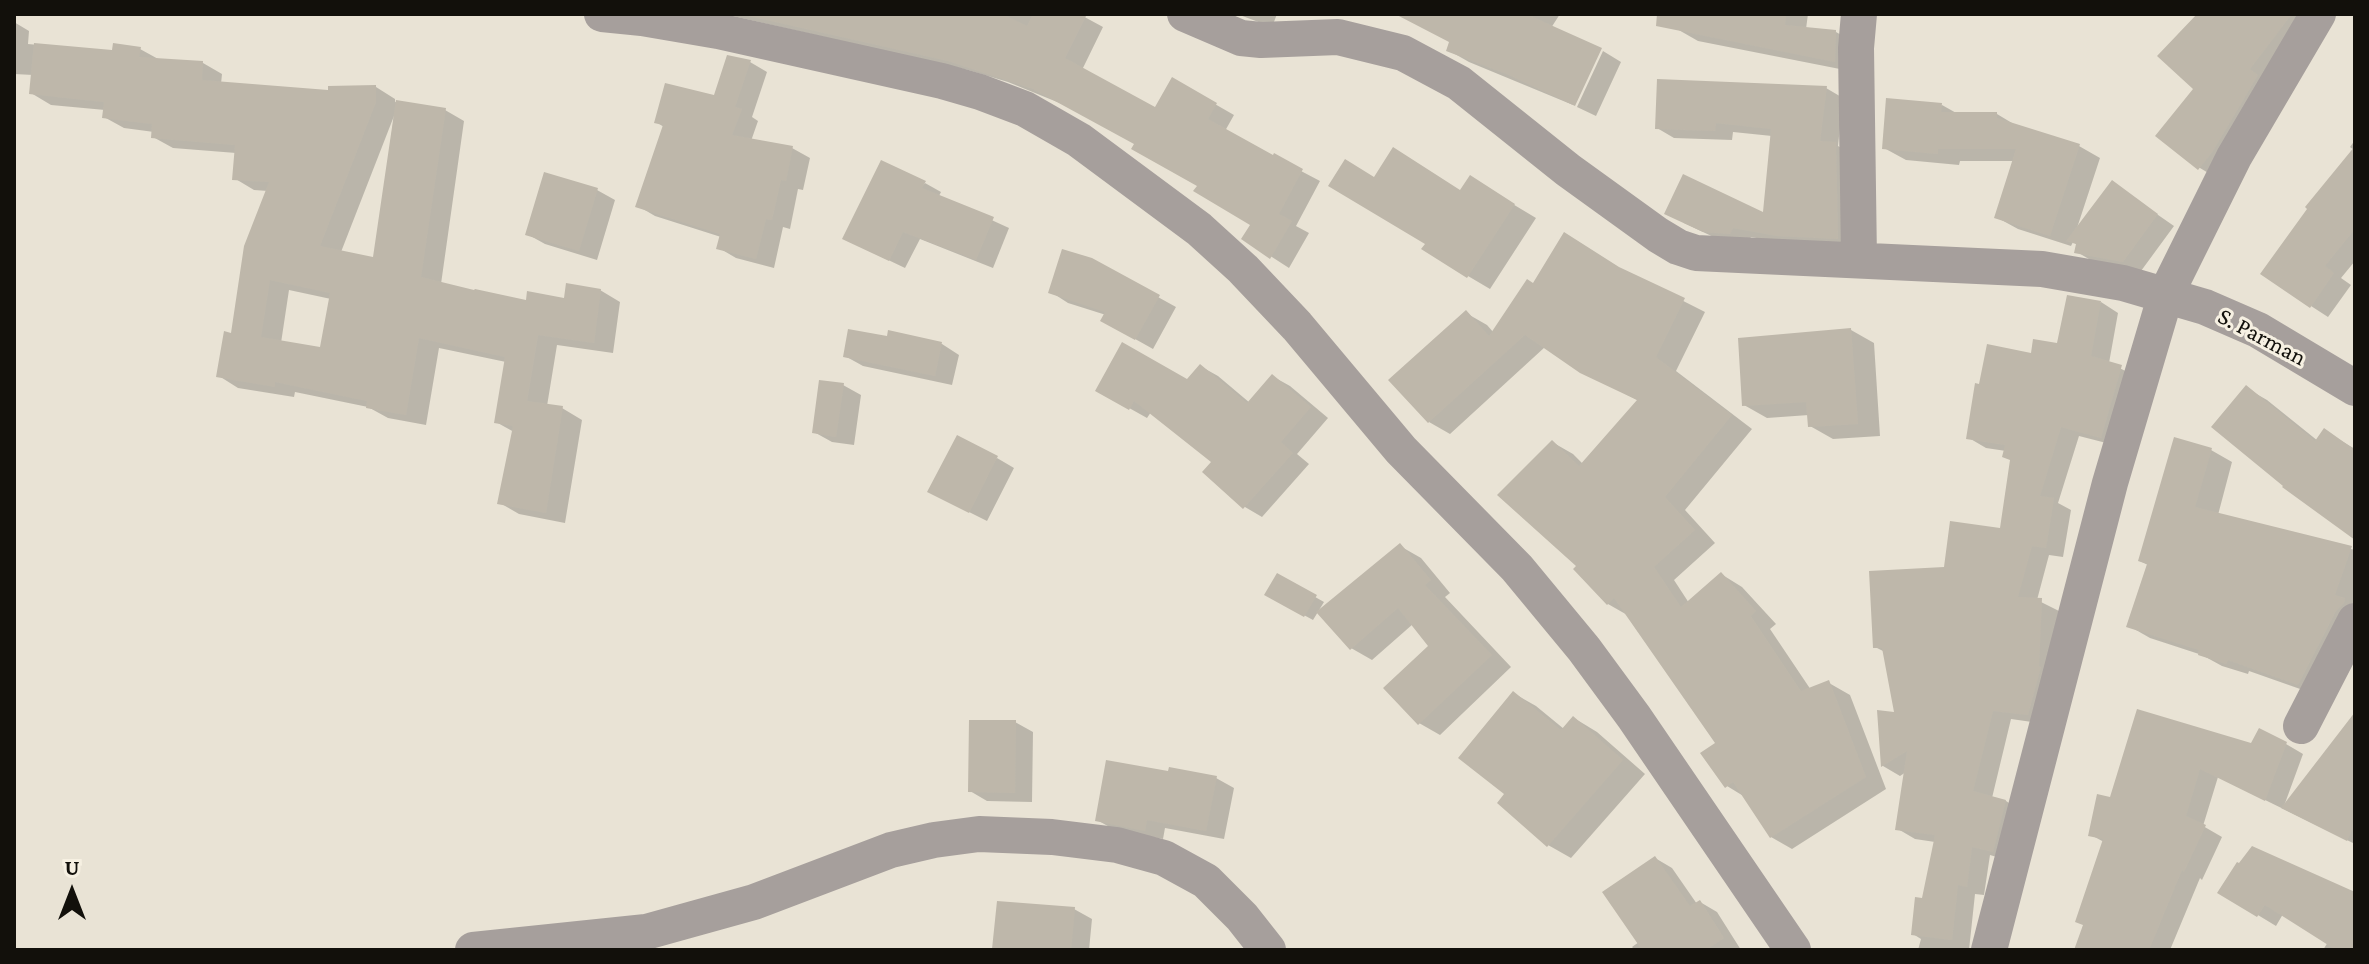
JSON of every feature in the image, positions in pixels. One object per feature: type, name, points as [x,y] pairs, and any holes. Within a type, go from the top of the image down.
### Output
[{"type":"street","points":[[602,14],[718,31],[980,92],[1025,109],[1079,140],[1199,229],[1243,269],[1297,326],[1401,450],[1517,568],[1584,649],[1793,950]]},
{"type":"street","name":"S. Parman","points":[[1185,14],[1241,38],[1338,37],[1403,53],[1459,83],[1568,170],[1678,247],[1696,253],[2042,269],[2123,283],[2205,307],[2258,330],[2355,388]]},
{"type":"street","points":[[1859,14],[1856,48],[1859,260]]},
{"type":"street","points":[[1989,950],[2110,483],[2166,294],[2234,157],[2318,14]]},
{"type":"street","points":[[2301,726],[2355,621]]},
{"type":"street","points":[[473,950],[646,932],[754,902],[891,850],[979,834],[1117,845],[1164,858],[1206,881],[1242,917],[1268,950]]},
{"type":"building","points":[[740,14],[1002,14],[1027,26],[1033,14],[1087,14],[1065,58],[1155,107],[1172,77],[1217,103],[1208,119],[1303,169],[1279,214],[1292,221],[1270,259],[1241,239],[1250,225],[1193,191],[1197,186],[1131,149],[1134,144],[1033,89],[948,61]]},
{"type":"building","points":[[1395,14],[1526,14],[1602,48],[1575,106],[1509,75],[1446,51],[1449,42]]},
{"type":"building","points":[[1657,14],[1786,14],[1785,25],[1836,30],[1835,62],[1656,26]]},
{"type":"building","points":[[2197,14],[2292,14],[2250,69],[2258,75],[2213,151],[2198,170],[2155,136],[2193,89],[2157,56]]},
{"type":"building","points":[[34,43],[112,50],[113,43],[141,47],[139,57],[203,61],[202,80],[328,90],[328,86],[376,85],[376,102],[320,246],[373,257],[396,100],[446,108],[421,277],[526,300],[527,291],[564,298],[566,283],[601,289],[594,343],[538,335],[527,401],[563,406],[546,513],[497,504],[513,426],[494,423],[505,357],[419,338],[406,415],[366,408],[367,401],[275,382],[275,387],[216,377],[224,331],[231,333],[244,246],[269,182],[232,180],[235,145],[151,138],[152,124],[102,118],[104,102],[29,94]],"holes":[[[270,280],[330,293],[320,347],[261,337]]]},
{"type":"building","points":[[727,55],[751,60],[735,107],[742,109],[732,135],[793,146],[786,181],[781,180],[772,220],[766,219],[756,259],[716,249],[720,234],[635,207],[663,125],[654,123],[665,83],[714,95]]},
{"type":"building","points":[[1657,79],[1827,86],[1820,141],[1836,142],[1838,239],[1777,236],[1733,228],[1730,234],[1703,232],[1664,214],[1683,174],[1763,212],[1771,129],[1716,123],[1715,131],[1655,129]]},
{"type":"building","points":[[1886,98],[1942,103],[1941,112],[1997,112],[1997,118],[2080,144],[2050,236],[1994,218],[2016,149],[1938,149],[1938,154],[1882,149]]},
{"type":"building","points":[[2355,146],[2355,229],[2325,266],[2334,273],[2310,308],[2260,274],[2307,209],[2305,207]]},
{"type":"building","points":[[1393,147],[1460,190],[1470,175],[1515,204],[1467,278],[1421,249],[1425,244],[1328,186],[1345,159],[1374,177]]},
{"type":"building","points":[[881,160],[926,181],[922,188],[994,217],[976,260],[903,232],[889,261],[842,239]]},
{"type":"building","points":[[544,172],[598,188],[579,251],[525,235]]},
{"type":"building","points":[[2112,180],[2158,214],[2123,262],[2074,253],[2076,244],[2066,241]]},
{"type":"building","points":[[1564,232],[1619,267],[1685,298],[1656,357],[1732,415],[1665,497],[1695,530],[1654,567],[1681,607],[1721,572],[1756,611],[1751,616],[1801,691],[1829,680],[1866,777],[1770,838],[1733,782],[1725,788],[1700,753],[1715,743],[1614,598],[1607,605],[1573,569],[1576,566],[1497,495],[1552,440],[1579,466],[1637,400],[1580,373],[1525,335],[1428,423],[1388,380],[1466,310],[1489,336],[1527,279],[1533,283]]},
{"type":"building","points":[[1062,249],[1092,258],[1160,295],[1135,340],[1100,321],[1105,312],[1048,293]]},
{"type":"building","points":[[2067,295],[2101,301],[2091,356],[2122,365],[2101,438],[2061,427],[2040,496],[2054,498],[2046,548],[2032,546],[2018,597],[2042,598],[2041,667],[2028,715],[1993,711],[1973,791],[2006,800],[1993,852],[1972,847],[1967,887],[1958,885],[1952,940],[1911,935],[1915,897],[1922,898],[1935,835],[1895,830],[1907,751],[1881,767],[1877,710],[1894,712],[1882,648],[1873,648],[1869,571],[1944,567],[1950,521],[2000,528],[2010,460],[2002,457],[2005,445],[1966,439],[1975,383],[1979,384],[1987,344],[2031,353],[2033,339],[2057,343]]},
{"type":"building","points":[[1851,328],[1858,424],[1808,427],[1806,402],[1742,406],[1738,338]]},
{"type":"building","points":[[848,329],[887,336],[888,330],[942,342],[935,376],[843,357]]},
{"type":"building","points":[[1122,342],[1187,379],[1200,364],[1247,403],[1272,374],[1311,407],[1281,442],[1293,453],[1243,509],[1202,472],[1211,462],[1134,401],[1129,410],[1095,391]]},
{"type":"building","points":[[819,380],[844,383],[836,437],[812,433]]},
{"type":"building","points":[[2246,385],[2315,441],[2324,428],[2355,450],[2355,540],[2282,487],[2211,427]]},
{"type":"building","points":[[957,435],[998,456],[969,513],[927,492]]},
{"type":"building","points":[[2174,437],[2212,448],[2195,507],[2352,546],[2335,595],[2345,598],[2344,603],[2336,611],[2298,685],[2228,660],[2226,664],[2198,655],[2199,650],[2126,627],[2147,564],[2138,561]]},
{"type":"building","points":[[1400,543],[1431,580],[1425,585],[1492,655],[1418,725],[1383,688],[1428,646],[1398,608],[1350,650],[1316,612]]},
{"type":"building","points":[[1277,573],[1317,595],[1304,617],[1264,595]]},
{"type":"building","points":[[1513,691],[1561,730],[1573,716],[1623,760],[1547,847],[1497,803],[1504,794],[1458,758]]},
{"type":"building","points":[[2137,709],[2251,743],[2259,728],[2287,742],[2265,801],[2200,769],[2186,816],[2206,825],[2184,872],[2182,870],[2149,950],[2074,950],[2083,925],[2075,922],[2103,839],[2088,836],[2097,794],[2110,797]]},
{"type":"building","points":[[2355,712],[2355,824],[2347,841],[2281,808]]},
{"type":"building","points":[[969,720],[1016,720],[1015,793],[968,792]]},
{"type":"building","points":[[1106,760],[1217,776],[1206,831],[1147,820],[1145,831],[1095,821]]},
{"type":"building","points":[[2252,846],[2355,892],[2355,950],[2336,950],[2265,905],[2257,917],[2217,893],[2237,862]]},
{"type":"building","points":[[1655,856],[1690,906],[1700,900],[1724,938],[1706,950],[1642,950],[1602,892]]},
{"type":"building","points":[[997,901],[1075,907],[1071,950],[992,949]]}]
